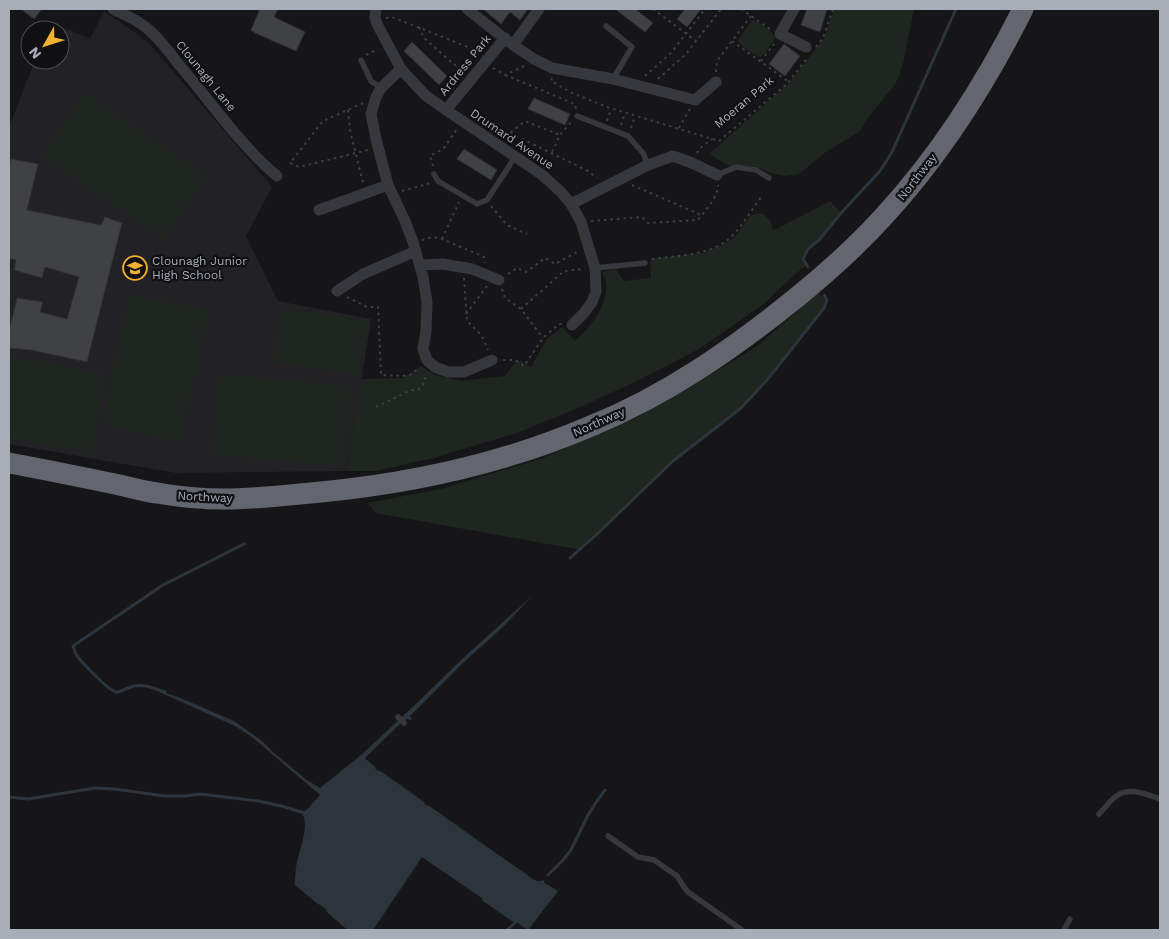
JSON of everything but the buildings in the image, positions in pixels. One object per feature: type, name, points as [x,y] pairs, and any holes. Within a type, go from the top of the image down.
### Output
[{"type":"highway","name":"Northway","points":[[9,463],[158,494],[221,499],[254,498],[359,488],[427,477],[494,461],[544,445],[592,426],[655,396],[713,361],[766,322],[852,250],[885,216],[950,133],[980,87],[1023,9]]},
{"type":"street","name":"Clounagh Lane","points":[[113,9],[144,26],[205,95],[239,139],[274,170]]},
{"type":"street","points":[[467,9],[534,59],[552,68],[613,79],[695,100],[716,82]]},
{"type":"street","name":"Ardress Park","points":[[446,110],[484,64],[539,9]]},
{"type":"street","points":[[794,9],[780,34],[806,46]]},
{"type":"street","name":"Drumard Avenue","points":[[374,14],[387,44],[401,69],[425,95],[541,174],[571,204],[581,222],[595,268],[596,292],[592,302],[572,325]]},
{"type":"street","points":[[401,69],[381,88],[371,114],[390,189],[415,246],[420,265],[427,302],[424,348],[427,360],[435,367],[448,372],[464,372],[492,360]]},
{"type":"street","points":[[571,204],[648,165],[673,156],[717,175]]},
{"type":"street","points":[[319,210],[366,193],[390,189]]},
{"type":"street","points":[[336,291],[415,246]]},
{"type":"street","points":[[420,265],[443,264],[472,269],[494,278]]},
{"type":"lane","points":[[606,26],[632,47],[613,79]]},
{"type":"lane","points":[[361,60],[371,81],[381,88]]},
{"type":"lane","points":[[577,116],[628,136],[643,153],[648,165]]},
{"type":"lane","points":[[434,174],[438,181],[477,204],[487,200],[515,156]]},
{"type":"lane","points":[[717,175],[736,167],[756,170],[769,178]]},
{"type":"lane","points":[[595,268],[645,263]]},
{"type":"lane","points":[[398,717],[404,723]]},
{"type":"lane","points":[[1099,814],[1117,796],[1126,792],[1140,791],[1160,799]]},
{"type":"lane","points":[[608,836],[638,857],[654,860],[677,876],[688,892],[742,930]]},
{"type":"lane","points":[[1064,930],[1070,919]]},
{"type":"path","points":[[652,9],[696,41]]},
{"type":"path","points":[[635,84],[672,53],[705,9]]},
{"type":"path","points":[[649,88],[686,54],[721,9]]},
{"type":"path","points":[[741,9],[780,34]]},
{"type":"path","points":[[374,14],[392,17],[473,49]]},
{"type":"path","points":[[716,82],[717,61],[751,16]]},
{"type":"path","points":[[419,27],[424,38],[457,67]]},
{"type":"path","name":"Moeran Park","points":[[761,61],[778,40],[780,34]]},
{"type":"path","name":"Moeran Park","points":[[712,139],[719,141],[789,82],[732,42]]},
{"type":"path","points":[[361,60],[387,44]]},
{"type":"path","points":[[505,75],[522,68],[534,59]]},
{"type":"path","points":[[484,64],[505,75],[575,104],[577,116],[560,135],[552,152]]},
{"type":"path","points":[[552,68],[552,81],[570,92],[612,109],[712,139]]},
{"type":"path","points":[[678,129],[695,100]]},
{"type":"path","points":[[605,127],[612,109]]},
{"type":"path","points":[[366,193],[356,153],[350,130],[348,110],[323,121],[290,163],[299,167],[356,153],[378,147]]},
{"type":"path","points":[[619,133],[625,113]]},
{"type":"path","points":[[628,136],[635,116]]},
{"type":"path","points":[[434,174],[430,156],[444,148],[462,121]]},
{"type":"path","points":[[501,147],[510,133],[525,121],[560,135]]},
{"type":"path","points":[[510,133],[588,171],[606,186]]},
{"type":"path","points":[[692,163],[699,149],[712,139]]},
{"type":"path","points":[[581,222],[642,217],[648,223],[698,220],[719,188],[717,175]]},
{"type":"path","points":[[390,189],[438,181]]},
{"type":"path","points":[[632,185],[701,215]]},
{"type":"path","points":[[442,238],[462,195]]},
{"type":"path","points":[[645,263],[652,259],[702,253],[724,243],[732,236],[761,197]]},
{"type":"path","points":[[487,200],[507,225],[527,234]]},
{"type":"path","points":[[415,246],[433,237],[442,238],[484,257],[505,298],[521,309],[543,338]]},
{"type":"path","points":[[466,314],[494,278],[517,268],[526,272],[545,258],[555,264],[588,246]]},
{"type":"path","points":[[464,268],[467,322],[482,336],[492,360],[514,360],[524,366],[543,338],[558,324],[572,325]]},
{"type":"path","points":[[521,309],[564,271],[595,268]]},
{"type":"path","points":[[336,291],[367,307],[378,307],[381,375],[409,376],[427,360]]},
{"type":"path","points":[[376,407],[410,391],[419,389],[425,382],[427,360]]},
{"type":"shaded area","points":[[834,9],[914,9],[903,64],[896,83],[867,119],[860,131],[826,152],[799,174],[785,176],[739,164],[731,167],[709,154],[790,82],[824,38]]},
{"type":"shaded area","name":"Clounagh Junior High School","points":[[104,11],[147,41],[272,187],[246,236],[278,301],[371,319],[347,471],[176,473],[9,444],[9,127],[31,70],[70,70],[70,30],[90,39]]},
{"type":"shaded area","points":[[752,20],[766,27],[775,39],[760,57],[744,48],[738,40]]},
{"type":"shaded area","points":[[85,93],[207,176],[164,239],[42,156]]},
{"type":"shaded area","points":[[830,201],[841,213],[820,239],[808,249],[803,259],[807,265],[764,304],[699,349],[583,406],[517,433],[433,458],[375,471],[347,471],[361,379],[404,378],[420,366],[437,376],[462,381],[504,376],[518,360],[531,367],[547,339],[562,327],[575,341],[592,323],[601,308],[606,292],[606,282],[602,272],[616,269],[624,281],[651,278],[650,259],[702,253],[723,245],[734,238],[750,216],[760,213],[770,220],[773,231]]},
{"type":"shaded area","points":[[818,293],[827,300],[824,308],[767,380],[741,408],[673,461],[581,550],[376,513],[367,503],[441,489],[540,459],[631,420],[686,390],[759,345]]},
{"type":"shaded area","points":[[130,294],[208,311],[180,441],[102,424]]},
{"type":"shaded area","points":[[281,308],[367,320],[359,375],[274,362]]},
{"type":"shaded area","points":[[9,356],[107,375],[92,453],[9,437]]},
{"type":"shaded area","points":[[219,375],[350,386],[344,466],[213,455]]},
{"type":"shaded area","points":[[532,596],[503,627],[464,662],[410,716],[411,720],[407,719],[401,723],[363,760],[533,881],[543,882],[558,891],[528,930],[422,857],[373,930],[350,930],[296,884],[298,864],[306,832],[304,813],[320,795],[252,737],[235,726],[146,686],[178,697],[234,721],[262,741],[307,780],[320,788],[360,756],[462,659]]},
{"type":"waterway","points":[[808,267],[803,259],[808,249],[820,239],[880,171],[892,152],[956,9]]},
{"type":"waterway","points":[[570,558],[673,461],[741,408],[767,380],[824,308],[827,300],[824,295]]},
{"type":"waterway","points":[[165,692],[142,686],[116,692],[101,681],[83,663],[73,646],[163,585],[244,544]]},
{"type":"waterway","points":[[362,758],[374,768]]},
{"type":"waterway","points":[[379,772],[423,803]]},
{"type":"waterway","points":[[9,797],[28,799],[95,788],[115,789],[164,796],[200,794],[259,801],[306,812]]},
{"type":"waterway","points":[[548,875],[571,850],[588,815],[605,790]]},
{"type":"waterway","points":[[428,807],[533,881],[543,882]]},
{"type":"waterway","points":[[304,813],[306,832],[298,864],[296,884],[319,903]]},
{"type":"waterway","points":[[484,900],[516,922],[507,930]]},
{"type":"waterway","points":[[328,911],[350,930]]},
{"type":"place","name":"Clounagh Junior High School","points":[[135,268]]}]
